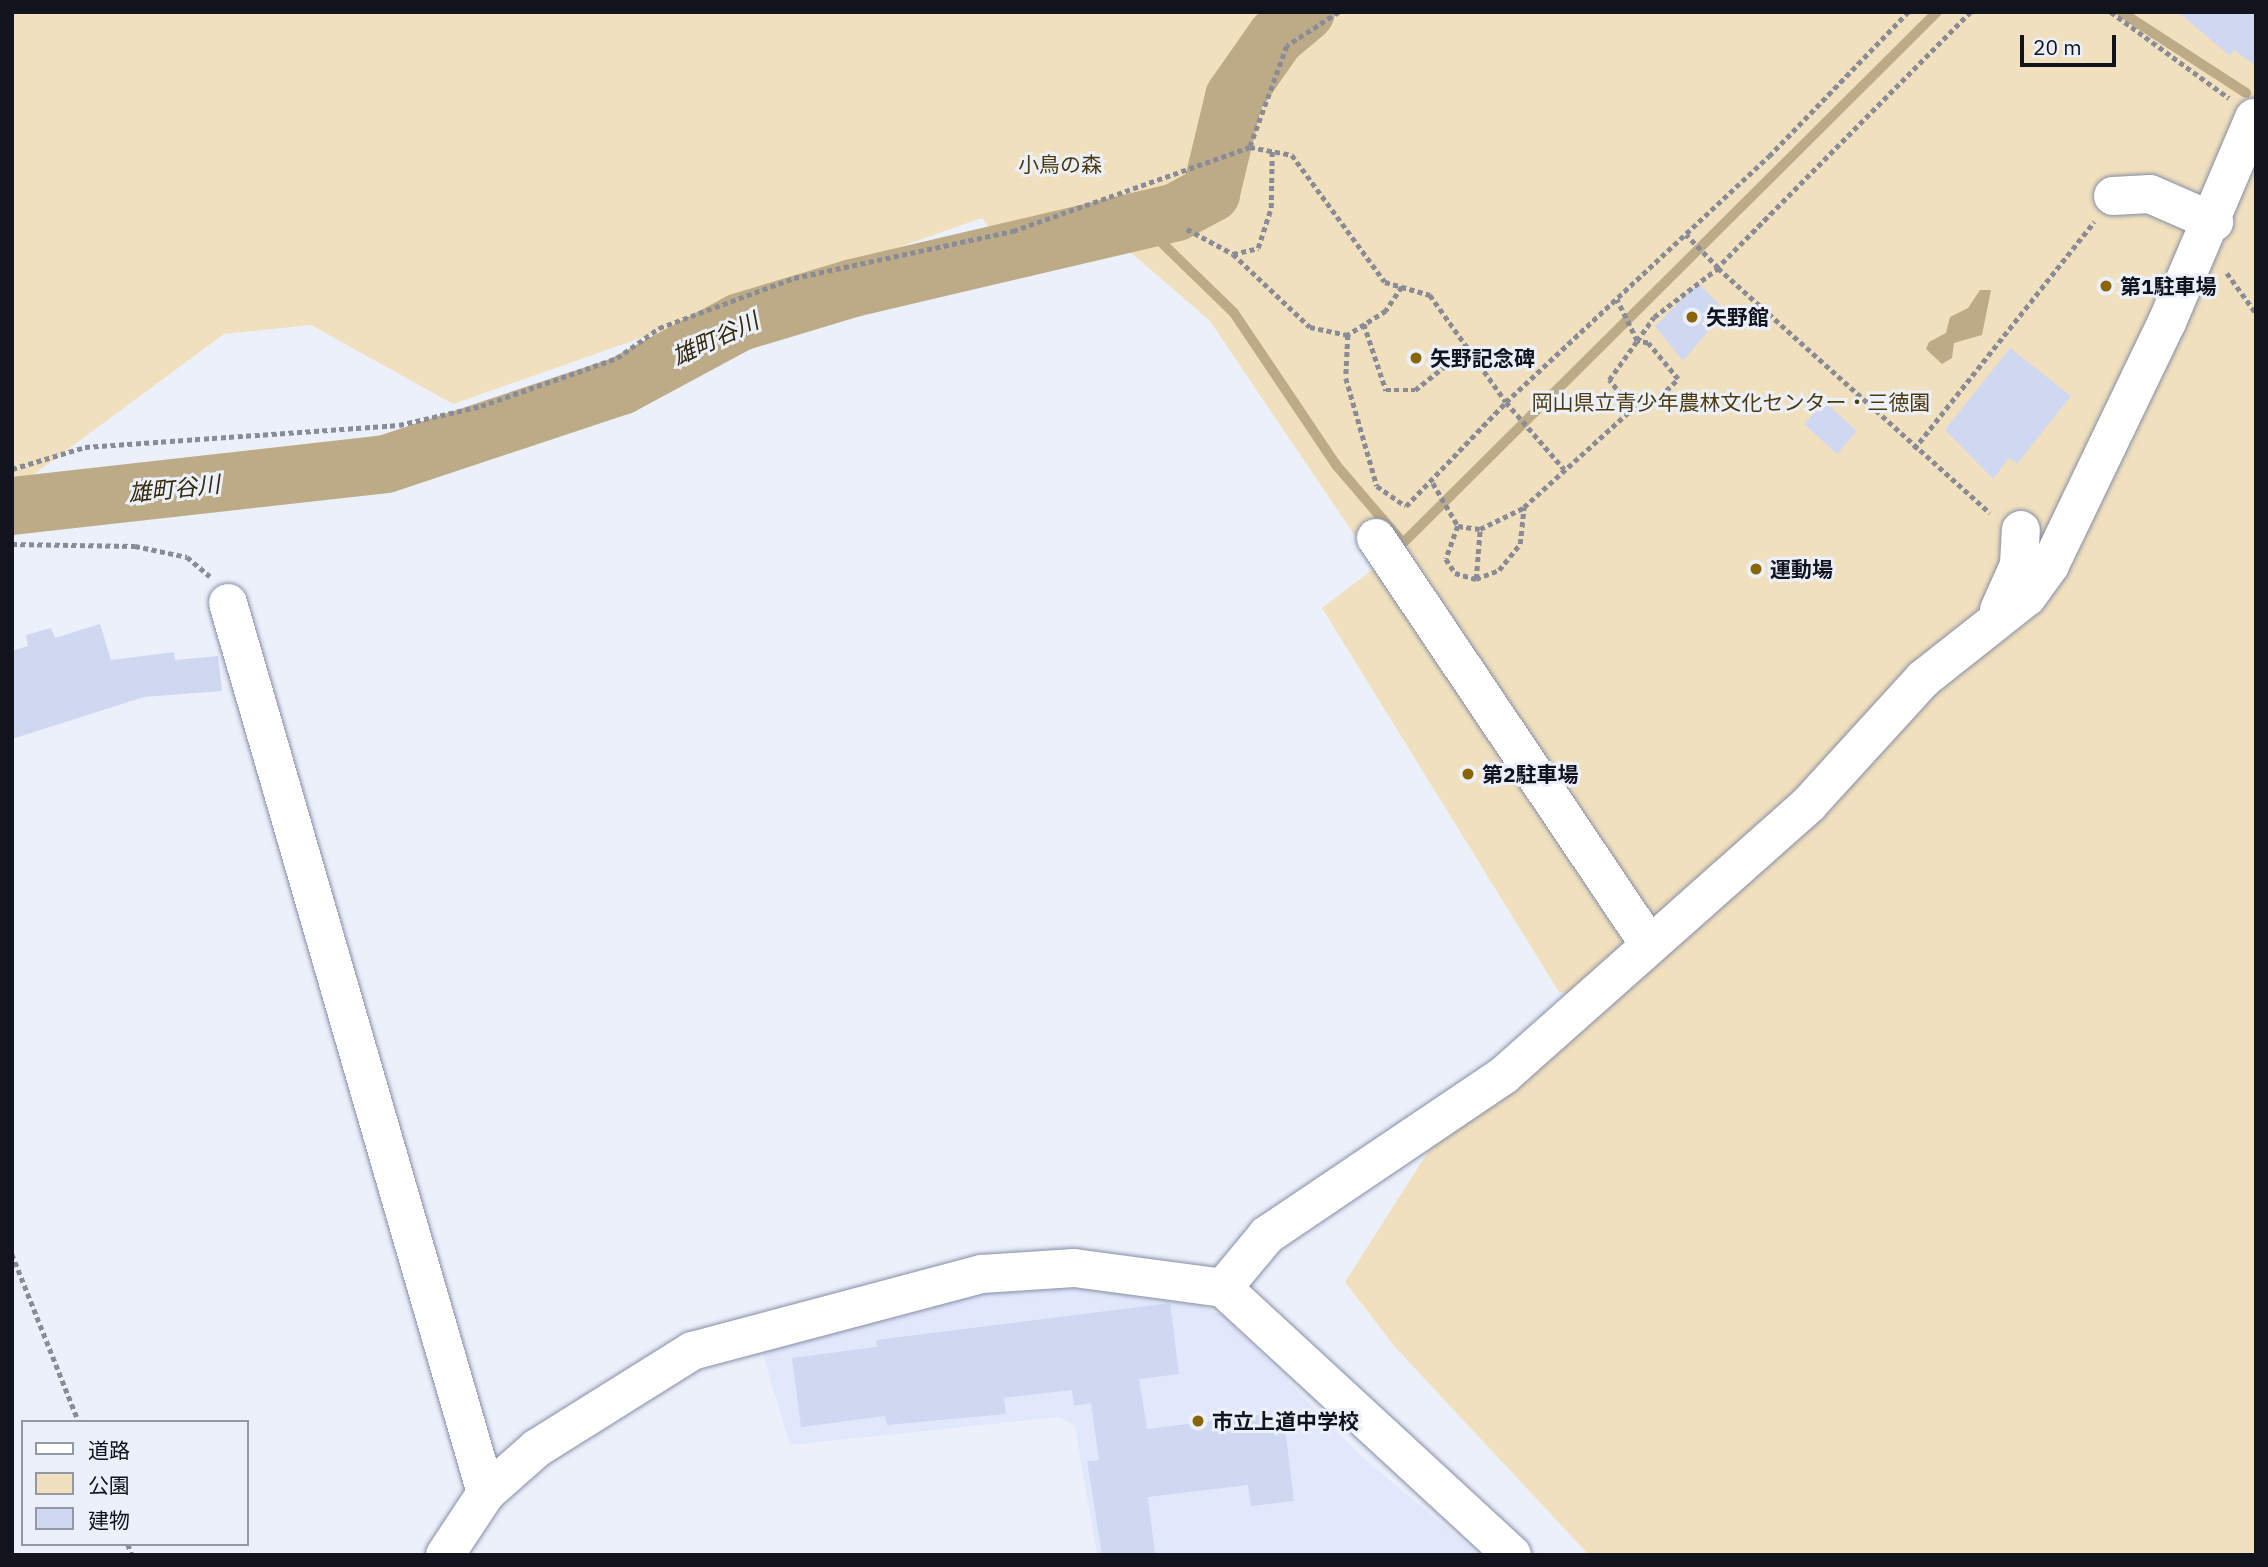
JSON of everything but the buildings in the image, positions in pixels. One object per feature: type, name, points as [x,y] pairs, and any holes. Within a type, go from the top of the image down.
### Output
[{"type":"street","points":[[1223,1288],[1267,1235],[1504,1075],[1647,942],[1809,804],[1923,679],[2027,597],[2050,565],[2214,222],[2254,118]]},
{"type":"street","points":[[2136,199],[2214,222]]},
{"type":"street","points":[[1376,538],[1647,942]]},
{"type":"street","points":[[1992,624],[2020,547]]},
{"type":"street","points":[[228,603],[486,1493]]},
{"type":"street","points":[[446,1555],[486,1493],[537,1448],[692,1350],[982,1274],[1074,1268],[1223,1288],[1512,1555]]},
{"type":"path","points":[[1250,147],[1287,46],[1339,12]]},
{"type":"path","points":[[1348,334],[1346,378],[1377,486],[1406,506],[1433,482],[1506,402],[1686,235],[1909,12]]},
{"type":"path","points":[[1632,409],[1609,380],[1654,317],[1718,268],[1971,12]]},
{"type":"path","points":[[2111,12],[2254,118]]},
{"type":"path","points":[[12,468],[85,447],[399,425],[481,407],[617,358],[659,328],[794,278],[1013,231],[1250,147],[1292,155],[1385,282],[1430,295],[1470,346],[1506,402],[1564,469]]},
{"type":"path","points":[[1233,254],[1258,248],[1271,208],[1272,151]]},
{"type":"path","points":[[1914,449],[2136,199]]},
{"type":"path","points":[[1186,229],[1233,254],[1310,327],[1348,334],[1386,311],[1402,287]]},
{"type":"path","points":[[1686,235],[1718,268],[1914,449],[1982,503],[2020,547]]},
{"type":"path","points":[[2227,281],[2256,313]]},
{"type":"path","points":[[1458,526],[1480,529],[1524,507],[1632,409],[1648,408],[1678,379],[1648,344],[1637,341],[1617,300]]},
{"type":"path","points":[[1364,324],[1386,390],[1415,390],[1470,346]]},
{"type":"path","points":[[1433,482],[1458,526],[1446,559],[1455,573],[1476,579],[1499,570],[1520,544],[1524,507]]},
{"type":"path","points":[[1476,579],[1480,529]]},
{"type":"path","points":[[12,544],[135,546],[187,557],[221,584],[228,603]]},
{"type":"path","points":[[12,1254],[78,1420]]},
{"type":"shaded area","points":[[1980,290],[1991,290],[1982,335],[1954,343],[1952,358],[1942,364],[1926,349],[1929,342],[1946,333],[1950,317],[1968,308]]},
{"type":"shaded area","name":"市立上道中学校","points":[[1090,1286],[1172,1294],[1224,1316],[1361,1456],[1479,1555],[1097,1555],[1075,1426],[1060,1417],[790,1445],[762,1351],[1006,1287]]},
{"type":"green space","points":[[12,12],[2256,12],[2256,1555],[1589,1555],[1395,1347],[1345,1282],[1440,1133],[1616,1001],[1559,992],[1322,608],[1376,567],[1210,321],[1128,250],[1024,271],[982,218],[453,404],[311,325],[224,334],[29,478],[12,476]]},
{"type":"waterway","name":"雄町谷川","points":[[12,506],[386,464],[621,386],[740,322],[853,288],[1176,212],[1211,193],[1234,97],[1276,37],[1306,12]]},
{"type":"waterway","points":[[1130,223],[1159,240],[1234,313],[1337,466],[1403,543],[1937,12]]},
{"type":"waterway","points":[[2121,12],[2246,93]]},
{"type":"place","name":"第1駐車場","points":[[2106,286]]},
{"type":"place","name":"矢野館","points":[[1692,317]]},
{"type":"place","name":"矢野記念碑","points":[[1416,358]]},
{"type":"place","name":"運動場","points":[[1756,569]]},
{"type":"place","name":"第2駐車場","points":[[1468,774]]},
{"type":"place","name":"市立上道中学校","points":[[1198,1421]]},
{"type":"park label","name":"小鳥の森","points":[[1060,164]]},
{"type":"park label","name":"岡山県立青少年農林文化センター・三徳園","points":[[1731,402]]}]
